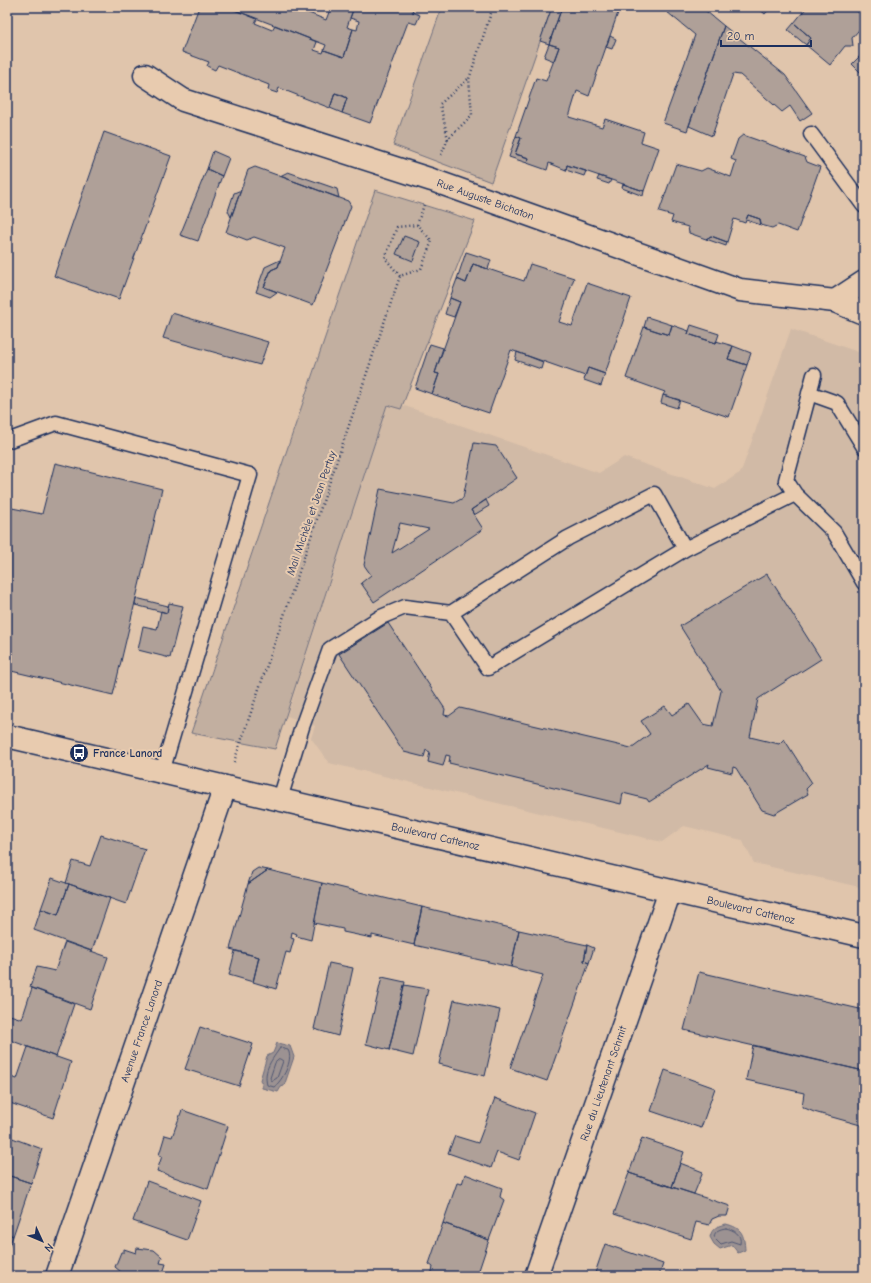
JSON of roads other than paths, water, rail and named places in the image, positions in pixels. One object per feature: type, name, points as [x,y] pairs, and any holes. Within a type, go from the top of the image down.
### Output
[{"type":"street","name":"Rue Auguste Bichaton","points":[[145,74],[183,100],[432,180],[740,290],[835,301],[861,312],[864,311]]},
{"type":"street","points":[[835,301],[864,282]]},
{"type":"street","name":"Boulevard Cattenoz","points":[[7,736],[864,936]]},
{"type":"street","name":"Avenue France Lanord","points":[[57,1276],[225,786]]},
{"type":"street","name":"Rue du Lieutenant Schmit","points":[[536,1276],[670,891]]},
{"type":"lane","points":[[811,134],[864,206]]},
{"type":"lane","points":[[814,375],[786,480],[795,494],[834,532],[864,583]]},
{"type":"lane","points":[[809,393],[837,403],[864,447]]},
{"type":"lane","points":[[7,441],[56,423],[250,475],[162,772]]},
{"type":"lane","points":[[280,799],[302,727],[330,649],[381,617],[405,607],[451,613],[568,538],[654,494],[685,549]]},
{"type":"lane","points":[[451,613],[488,668],[685,549],[795,494]]},
{"type":"water","points":[[277,1043],[290,1046],[294,1057],[284,1086],[281,1087],[278,1092],[262,1088],[262,1083],[260,1080],[267,1056],[273,1053]]},
{"type":"water","points":[[726,1224],[741,1232],[745,1250],[738,1253],[732,1245],[720,1249],[714,1244],[710,1237],[712,1231]]},
{"type":"place","name":"France Lanord","points":[[79,753]]}]
